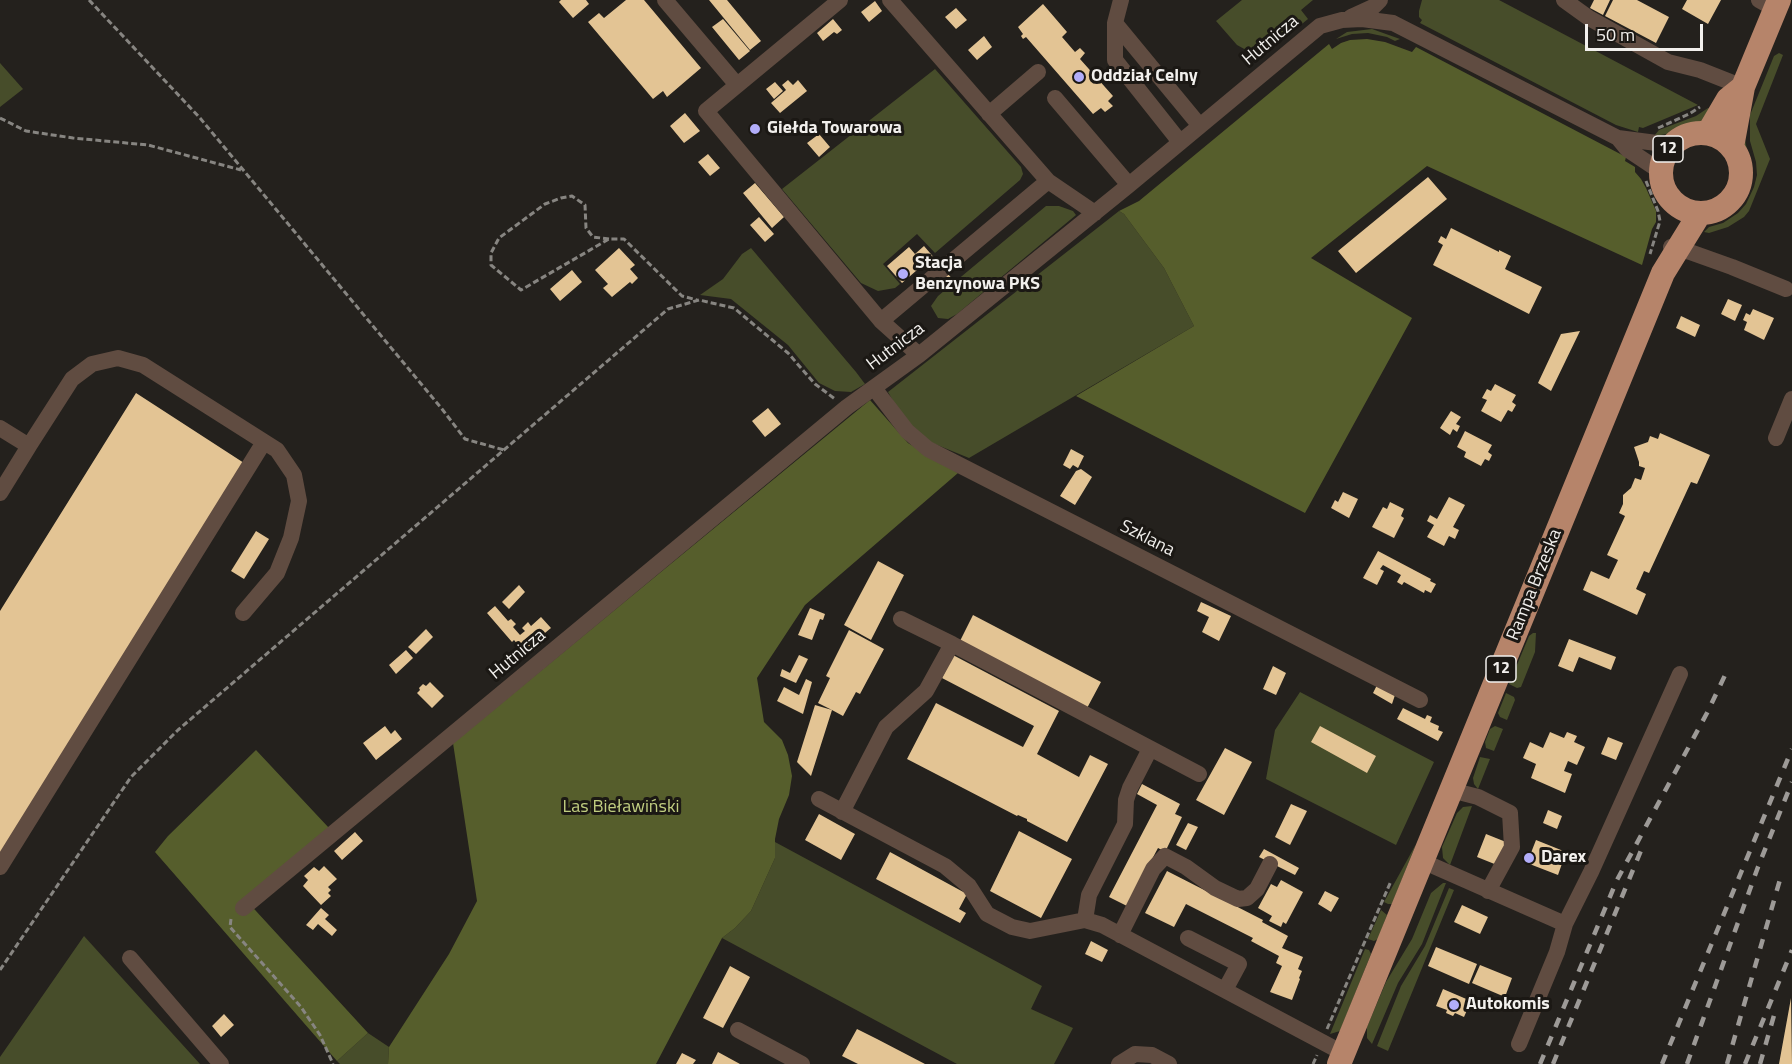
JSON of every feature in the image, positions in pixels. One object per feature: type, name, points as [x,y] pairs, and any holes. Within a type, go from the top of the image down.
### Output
[{"type":"highway","name":"12","points":[[1708,133],[1728,99],[1733,82],[1771,3]]},
{"type":"highway","name":"12","points":[[1732,147],[1733,82]]},
{"type":"highway","name":"12","points":[[1708,133],[1717,135],[1732,147],[1739,159],[1741,171],[1737,190],[1725,206],[1713,211],[1689,210],[1665,191],[1650,157],[1666,153],[1672,145],[1688,135],[1708,133]]},
{"type":"highway","name":"Rampa Brzeska","points":[[1341,1059],[1664,256],[1689,210]]},
{"type":"street","points":[[666,0],[737,85]]},
{"type":"street","points":[[840,0],[706,111],[880,321],[919,355]]},
{"type":"street","points":[[890,0],[1048,181],[1095,213]]},
{"type":"street","points":[[1120,0],[1115,23],[1115,60],[1180,142]]},
{"type":"street","points":[[1342,20],[1364,13],[1380,0]]},
{"type":"street","points":[[1388,0],[1393,23]]},
{"type":"street","points":[[1563,0],[1589,18],[1668,62],[1733,82]]},
{"type":"street","name":"Hutnicza","points":[[243,908],[847,407],[919,355],[1095,213],[1320,26],[1342,20],[1378,20],[1393,23],[1618,138],[1650,157]]},
{"type":"street","points":[[1115,23],[1200,126]]},
{"type":"street","points":[[989,114],[1038,72]]},
{"type":"street","points":[[1055,98],[1129,185]]},
{"type":"street","points":[[880,321],[1048,181]]},
{"type":"street","points":[[1664,256],[1732,267],[1786,289]]},
{"type":"street","points":[[0,493],[72,379],[92,364],[118,358],[143,365],[276,450],[294,475],[299,501],[291,538],[277,573],[243,613]]},
{"type":"street","name":"Szklana","points":[[874,388],[907,431],[928,449],[1420,700]]},
{"type":"street","points":[[1776,438],[1792,399]]},
{"type":"street","points":[[0,428],[29,446]]},
{"type":"street","points":[[0,867],[264,442]]},
{"type":"street","points":[[901,619],[1199,774]]},
{"type":"street","points":[[842,812],[886,727],[926,692],[952,644]]},
{"type":"street","points":[[1519,1044],[1557,952],[1565,924],[1591,872],[1680,674]]},
{"type":"street","points":[[1085,920],[1089,895],[1125,824],[1126,800],[1130,788],[1150,749]]},
{"type":"street","points":[[1451,790],[1478,797],[1510,813],[1512,847],[1488,891]]},
{"type":"street","points":[[819,799],[945,866],[969,886],[987,914],[1012,927],[1030,931],[1085,920],[1102,925],[1322,1042],[1341,1059]]},
{"type":"street","points":[[1120,935],[1153,868],[1165,856],[1186,867],[1215,888],[1238,899],[1246,898],[1257,889],[1270,864]]},
{"type":"street","points":[[1422,861],[1565,924]]},
{"type":"street","points":[[1188,938],[1239,964],[1225,990]]},
{"type":"street","points":[[130,958],[221,1064]]},
{"type":"street","points":[[738,1030],[802,1064]]},
{"type":"street","points":[[1119,1064],[1135,1054],[1152,1055],[1169,1064]]},
{"type":"path","points":[[89,0],[200,118],[465,439],[505,450]]},
{"type":"path","points":[[1664,256],[1658,211],[1646,182],[1638,170],[1650,157],[1651,134],[1659,127],[1709,102],[1733,82]]},
{"type":"path","points":[[0,118],[26,131],[148,145],[242,170]]},
{"type":"path","points":[[609,239],[521,290],[491,265],[491,253],[499,238],[545,204],[572,196],[585,205],[586,228],[593,237],[624,239],[682,296],[734,309],[788,353],[815,384],[847,407]]},
{"type":"path","points":[[0,970],[131,777],[178,730],[668,309],[699,300]]},
{"type":"path","points":[[1313,1064],[1392,879]]},
{"type":"path","points":[[243,908],[231,919],[230,927],[301,1007],[320,1035],[333,1064]]},
{"type":"green space","points":[[1242,0],[1313,0],[1301,10],[1308,19],[1270,50],[1259,54],[1237,45],[1216,21]]},
{"type":"green space","points":[[1422,0],[1499,0],[1698,105],[1643,128],[1639,127],[1638,132],[1616,125],[1420,23],[1422,20],[1419,17],[1419,11]]},
{"type":"green space","points":[[1372,29],[1400,39],[1395,41],[1368,33],[1352,34],[1336,39],[1347,32]]},
{"type":"green space","points":[[1367,39],[1385,42],[1412,52],[1416,47],[1626,157],[1625,161],[1635,167],[1635,172],[1646,188],[1656,211],[1656,222],[1642,265],[1427,166],[1311,258],[1412,318],[1305,513],[1076,396],[1194,326],[1164,268],[1124,214],[1119,211],[1139,201],[1329,44],[1332,49],[1350,40]]},
{"type":"green space","points":[[1779,53],[1783,55],[1756,124],[1770,159],[1749,211],[1728,227],[1709,233],[1704,232],[1709,227],[1723,223],[1738,213],[1746,204],[1754,187],[1757,175],[1750,141],[1750,115],[1774,56]]},
{"type":"green space","points":[[0,63],[23,89],[0,107]]},
{"type":"green space","points":[[935,69],[1021,167],[1023,174],[1020,180],[935,253],[917,234],[883,264],[900,284],[895,288],[878,291],[861,283],[782,189]]},
{"type":"green space","points":[[1708,108],[1715,111],[1702,121],[1683,126],[1667,134],[1654,136],[1659,130],[1696,116]]},
{"type":"green space","points":[[1745,140],[1752,173],[1744,198],[1732,212],[1704,225],[1708,219],[1733,205],[1744,189],[1747,180],[1747,165],[1741,147]]},
{"type":"green space","points":[[1046,206],[1059,206],[1073,211],[1076,215],[957,314],[948,319],[938,318],[931,306],[938,296]]},
{"type":"green space","points":[[1119,211],[1124,214],[1164,268],[1194,326],[969,458],[925,440],[900,413],[888,392]]},
{"type":"green space","points":[[751,248],[865,384],[851,392],[835,391],[819,383],[788,345],[731,299],[700,295],[723,279],[742,254]]},
{"type":"green space","name":"Las Bieławiński","points":[[870,400],[908,443],[958,473],[805,605],[757,678],[764,722],[782,740],[792,776],[789,795],[779,819],[775,839],[775,858],[751,911],[722,938],[656,1064],[388,1064],[389,1047],[449,954],[477,901],[453,743]]},
{"type":"green space","points":[[1536,633],[1535,652],[1521,687],[1517,688],[1509,684],[1529,636]]},
{"type":"green space","points":[[1300,692],[1434,762],[1396,845],[1266,779],[1275,730]]},
{"type":"green space","points":[[1506,693],[1515,700],[1507,720],[1500,717],[1498,713]]},
{"type":"green space","points":[[1495,726],[1503,729],[1494,751],[1486,748],[1485,742],[1490,729]]},
{"type":"green space","points":[[256,750],[329,828],[245,899],[368,1033],[337,1061],[155,852],[168,836]]},
{"type":"green space","points":[[1480,757],[1490,759],[1478,789],[1473,778]]},
{"type":"green space","points":[[1472,806],[1450,865],[1443,858],[1442,847],[1457,813],[1463,807]]},
{"type":"green space","points":[[775,842],[1042,986],[1031,1009],[1073,1028],[1054,1064],[957,1064],[722,938],[751,911],[775,858]]},
{"type":"green space","points":[[1416,844],[1392,904],[1384,902]]},
{"type":"green space","points":[[1446,883],[1422,944],[1398,983],[1372,1044],[1367,1038],[1367,1027],[1386,982],[1412,939],[1431,893]]},
{"type":"green space","points":[[1449,888],[1454,890],[1388,1051],[1377,1046],[1401,986],[1425,946]]},
{"type":"green space","points":[[1381,910],[1387,915],[1378,939],[1374,941],[1368,939]]},
{"type":"green space","points":[[84,936],[200,1064],[0,1064],[0,1057]]},
{"type":"green space","points":[[1365,949],[1371,954],[1340,1031],[1330,1034]]},
{"type":"green space","points":[[368,1033],[389,1047],[388,1064],[340,1064],[337,1061]]},
{"type":"building","points":[[561,0],[586,0],[589,4],[573,18],[559,2]]},
{"type":"building","points":[[626,0],[644,0],[701,68],[667,97],[663,91],[653,99],[588,22],[599,13],[604,18]]},
{"type":"building","points":[[709,0],[727,0],[761,41],[750,50]]},
{"type":"building","points":[[1594,0],[1610,0],[1603,15],[1590,8]]},
{"type":"building","points":[[1613,0],[1637,0],[1669,17],[1656,43],[1605,16]]},
{"type":"building","points":[[1687,0],[1721,0],[1708,24],[1682,9]]},
{"type":"building","points":[[875,1],[882,11],[869,22],[861,12]]},
{"type":"building","name":"Oddział Celny","points":[[1043,4],[1067,32],[1062,37],[1075,52],[1080,48],[1085,53],[1080,59],[1113,96],[1108,101],[1113,106],[1105,112],[1101,108],[1093,114],[1026,37],[1023,39],[1021,36],[1023,34],[1018,27]]},
{"type":"building","points":[[956,8],[967,20],[956,29],[945,17]]},
{"type":"building","points":[[723,19],[750,51],[739,60],[712,27]]},
{"type":"building","points":[[833,19],[842,30],[837,34],[834,32],[823,41],[817,33]]},
{"type":"building","points":[[984,36],[992,47],[977,60],[968,50]]},
{"type":"building","points":[[788,80],[793,85],[798,80],[807,91],[780,113],[771,103],[786,90],[782,85]]},
{"type":"building","points":[[775,82],[783,91],[774,99],[766,89]]},
{"type":"building","points":[[685,113],[700,131],[684,143],[670,126]]},
{"type":"building","points":[[819,134],[830,147],[819,157],[807,143]]},
{"type":"building","points":[[708,154],[720,168],[710,176],[698,162]]},
{"type":"building","points":[[1428,177],[1447,199],[1356,273],[1338,251]]},
{"type":"building","points":[[755,183],[784,217],[772,228],[743,193]]},
{"type":"building","points":[[759,217],[774,234],[765,242],[750,225]]},
{"type":"building","points":[[1451,228],[1511,256],[1505,269],[1542,287],[1529,314],[1433,265],[1443,245],[1438,242],[1441,236],[1446,239]]},
{"type":"building","name":"Stacja Benzynowa PKS","points":[[924,246],[954,281],[945,288],[924,264],[902,283],[887,266],[909,247],[915,254]]},
{"type":"building","points":[[619,248],[635,265],[630,269],[638,278],[612,297],[603,288],[608,284],[595,270]]},
{"type":"building","points":[[572,270],[582,282],[560,301],[550,289]]},
{"type":"building","points":[[1728,299],[1742,305],[1735,321],[1721,314]]},
{"type":"building","points":[[1753,309],[1774,318],[1764,340],[1744,330],[1747,322],[1743,320],[1746,313],[1750,315]]},
{"type":"building","points":[[1681,316],[1700,325],[1695,337],[1676,328]]},
{"type":"building","points":[[1580,331],[1551,391],[1538,383],[1561,334]]},
{"type":"building","points":[[1495,384],[1516,395],[1512,402],[1516,405],[1512,412],[1508,410],[1501,422],[1481,411],[1487,400],[1482,398],[1487,389],[1491,391]]},
{"type":"building","points":[[136,393],[244,463],[0,854],[0,611]]},
{"type":"building","points":[[768,408],[781,424],[765,437],[752,421]]},
{"type":"building","points":[[1451,411],[1461,417],[1456,424],[1460,426],[1457,432],[1453,429],[1450,435],[1440,428]]},
{"type":"building","points":[[1465,431],[1492,445],[1488,452],[1492,455],[1489,461],[1485,459],[1481,466],[1464,457],[1466,452],[1457,447]]},
{"type":"building","points":[[1660,433],[1710,455],[1697,484],[1691,482],[1649,573],[1644,571],[1636,589],[1646,594],[1637,615],[1583,590],[1591,571],[1609,579],[1618,560],[1607,555],[1625,516],[1619,513],[1623,504],[1623,495],[1631,488],[1635,478],[1641,480],[1645,468],[1639,466],[1634,447],[1648,442],[1650,436],[1658,439]]},
{"type":"building","points":[[1071,449],[1084,456],[1078,468],[1073,465],[1070,469],[1063,465]]},
{"type":"building","points":[[1081,469],[1092,477],[1075,505],[1060,496],[1076,471]]},
{"type":"building","points":[[1343,492],[1358,499],[1349,518],[1331,508],[1335,500],[1338,502]]},
{"type":"building","points":[[1449,497],[1465,505],[1453,527],[1459,530],[1455,539],[1449,536],[1444,546],[1427,537],[1434,525],[1427,521],[1430,515],[1437,519]]},
{"type":"building","points":[[1390,502],[1404,509],[1401,516],[1404,518],[1394,538],[1372,527],[1383,507],[1387,509]]},
{"type":"building","points":[[256,531],[269,539],[244,579],[231,571]]},
{"type":"building","points":[[1378,551],[1431,579],[1430,581],[1436,584],[1431,593],[1425,590],[1424,593],[1404,582],[1402,585],[1397,582],[1401,575],[1383,565],[1380,569],[1384,571],[1377,585],[1363,578]]},
{"type":"building","points":[[878,561],[904,575],[871,640],[844,625]]},
{"type":"building","points":[[519,585],[525,592],[509,609],[502,602]]},
{"type":"building","points":[[1201,602],[1231,616],[1219,641],[1202,632],[1209,617],[1197,611]]},
{"type":"building","points":[[495,606],[508,621],[511,619],[516,624],[513,627],[520,635],[525,631],[522,628],[528,622],[531,626],[541,617],[551,628],[540,637],[544,642],[534,651],[529,646],[523,651],[487,613]]},
{"type":"building","points":[[810,608],[825,614],[823,620],[820,619],[812,640],[798,635]]},
{"type":"building","points":[[973,615],[1101,682],[1086,710],[959,643]]},
{"type":"building","points":[[426,629],[433,637],[416,654],[408,647]]},
{"type":"building","points":[[849,630],[884,649],[860,694],[856,692],[843,716],[818,703],[830,678],[826,676]]},
{"type":"building","points":[[1569,639],[1616,657],[1611,670],[1579,657],[1573,672],[1558,666]]},
{"type":"building","points":[[406,650],[413,658],[396,674],[389,665]]},
{"type":"building","points":[[799,655],[808,659],[796,683],[780,676],[782,669],[790,673]]},
{"type":"building","points":[[953,655],[1059,711],[1037,754],[1079,777],[1090,755],[1108,764],[1067,842],[1027,819],[907,759],[936,703],[1023,747],[1034,726],[942,678]]},
{"type":"building","points":[[1273,666],[1286,673],[1276,695],[1263,689]]},
{"type":"building","points":[[806,679],[812,682],[803,714],[777,701],[784,687],[799,695]]},
{"type":"building","points":[[430,682],[444,696],[432,708],[417,693],[423,684],[426,686]]},
{"type":"building","points":[[1378,683],[1396,692],[1392,704],[1373,693]]},
{"type":"building","points":[[815,705],[832,710],[811,776],[797,762]]},
{"type":"building","points":[[1403,708],[1425,719],[1427,715],[1432,717],[1430,722],[1439,726],[1438,730],[1443,732],[1438,741],[1397,719]]},
{"type":"building","points":[[385,726],[391,734],[395,730],[402,739],[376,760],[363,743]]},
{"type":"building","points":[[1320,726],[1376,756],[1367,773],[1311,742]]},
{"type":"building","points":[[1550,732],[1564,738],[1567,732],[1577,736],[1574,742],[1585,747],[1577,765],[1568,761],[1564,771],[1572,774],[1565,793],[1531,778],[1536,764],[1523,758],[1530,742],[1543,748]]},
{"type":"building","points":[[1608,737],[1623,743],[1616,760],[1601,754]]},
{"type":"building","points":[[1225,748],[1252,762],[1224,815],[1196,800]]},
{"type":"building","points":[[1142,784],[1180,804],[1175,814],[1182,817],[1167,848],[1164,851],[1158,848],[1127,906],[1109,897],[1157,805],[1137,794]]},
{"type":"building","points":[[1291,804],[1307,811],[1290,845],[1275,837]]},
{"type":"building","points":[[1548,810],[1562,816],[1557,829],[1543,823]]},
{"type":"building","points":[[819,814],[855,834],[841,860],[805,840]]},
{"type":"building","points":[[1188,823],[1198,827],[1186,850],[1176,845]]},
{"type":"building","points":[[1019,831],[1072,859],[1041,918],[990,891]]},
{"type":"building","points":[[355,832],[363,841],[342,860],[334,851]]},
{"type":"building","points":[[1486,834],[1516,846],[1507,869],[1477,857]]},
{"type":"building","points":[[1536,840],[1566,852],[1558,875],[1527,863]]},
{"type":"building","points":[[1264,849],[1299,868],[1295,875],[1259,857]]},
{"type":"building","points":[[890,852],[967,894],[959,909],[966,913],[960,923],[876,879]]},
{"type":"building","points":[[324,866],[337,879],[328,887],[331,890],[328,893],[331,896],[321,905],[303,886],[308,880],[304,876],[314,867],[319,871]]},
{"type":"building","points":[[1167,871],[1263,920],[1262,922],[1288,936],[1282,948],[1303,957],[1298,969],[1302,971],[1300,979],[1292,1000],[1270,992],[1282,966],[1276,963],[1279,956],[1251,941],[1253,938],[1186,904],[1174,927],[1145,913]]},
{"type":"building","points":[[1281,880],[1303,892],[1286,924],[1283,922],[1281,927],[1269,921],[1272,916],[1258,908],[1271,884],[1277,887]]},
{"type":"building","points":[[1325,891],[1339,898],[1331,912],[1318,904]]},
{"type":"building","points":[[1462,905],[1488,917],[1480,934],[1454,922]]},
{"type":"building","points":[[321,908],[329,915],[325,919],[337,930],[332,936],[318,924],[313,930],[306,925]]},
{"type":"building","points":[[1091,941],[1108,950],[1102,962],[1085,954]]},
{"type":"building","points":[[1436,947],[1477,964],[1469,984],[1428,966]]},
{"type":"building","points":[[1480,965],[1512,978],[1505,997],[1472,983]]},
{"type":"building","points":[[730,966],[750,977],[723,1028],[703,1018]]},
{"type":"building","points":[[1443,989],[1471,1001],[1464,1017],[1455,1013],[1453,1016],[1446,1013],[1447,1010],[1436,1006]]},
{"type":"building","points":[[1791,998],[1792,1064],[1779,1064]]},
{"type":"building","points":[[224,1014],[234,1025],[221,1037],[212,1026]]},
{"type":"building","points":[[857,1029],[925,1064],[858,1064],[842,1056]]},
{"type":"building","points":[[718,1052],[740,1064],[712,1064]]},
{"type":"building","points":[[682,1053],[696,1060],[693,1064],[676,1064]]},
{"type":"railway","points":[[1540,1064],[1617,880],[1707,713],[1727,671]]},
{"type":"railway","points":[[1662,1064],[1792,749]]},
{"type":"railway","points":[[1687,1064],[1758,867],[1792,782]]},
{"type":"railway","points":[[1553,1064],[1642,848]]},
{"type":"railway","points":[[1727,1064],[1781,876]]},
{"type":"railway","points":[[1745,1064],[1792,950]]},
{"type":"railway","points":[[1760,1064],[1775,1012]]},
{"type":"place","name":"Oddział Celny","points":[[1079,77]]},
{"type":"place","name":"Giełda Towarowa","points":[[755,129]]},
{"type":"place","name":"Stacja Benzynowa PKS","points":[[903,274]]},
{"type":"place","name":"Darex","points":[[1529,858]]},
{"type":"place","name":"Autokomis","points":[[1454,1005]]}]
